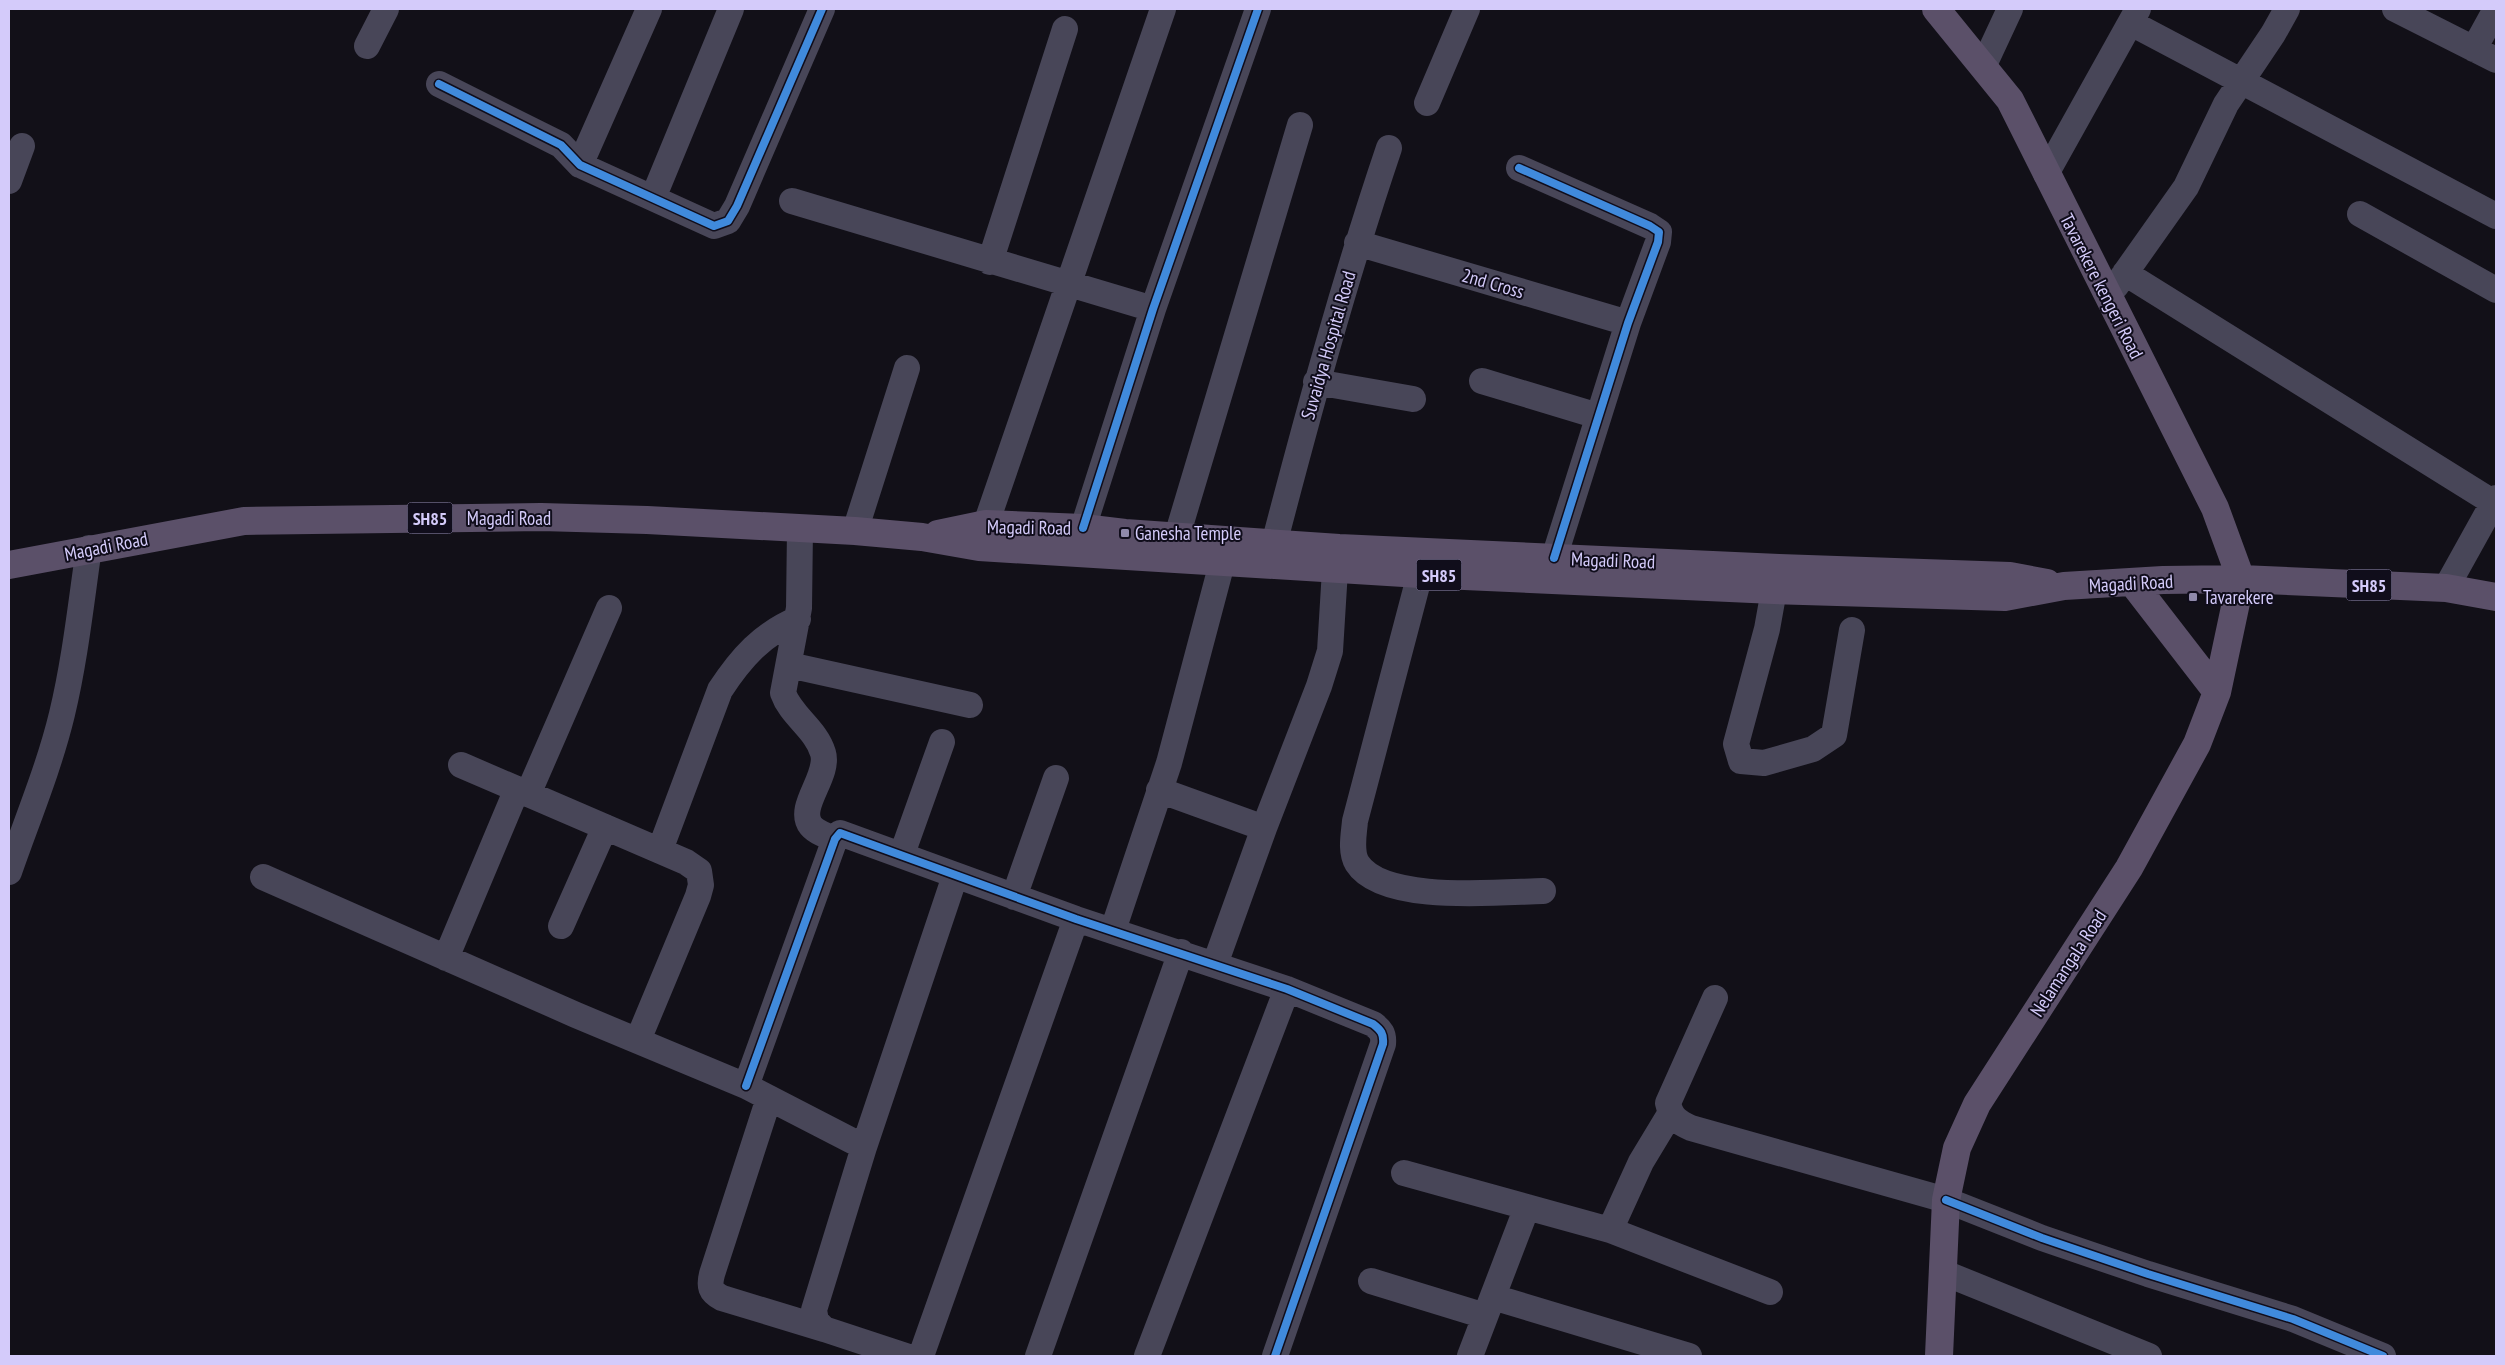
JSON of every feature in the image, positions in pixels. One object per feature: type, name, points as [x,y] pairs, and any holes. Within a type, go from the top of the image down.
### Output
[{"type":"main road","name":"Tavarekere kengeri Road","points":[[1936,9],[2010,100],[2214,508],[2241,579]]},
{"type":"main road","name":"Magadi Road","points":[[9,565],[89,548],[244,521],[541,517],[855,531],[922,537],[979,547],[1335,570],[1774,590],[2010,576],[2064,586],[2241,579],[2446,588],[2496,597]]},
{"type":"main road","name":"Magadi Road","points":[[922,537],[986,524],[1083,528],[1274,544],[1554,558],[1898,582]]},
{"type":"main road","name":"Nelamangala Road","points":[[1943,1355],[1942,1272],[1946,1200],[1957,1148],[1977,1104],[2129,868],[2197,744],[2217,692],[2241,579]]},
{"type":"main road","points":[[2132,582],[2217,692]]},
{"type":"street","points":[[367,46],[386,9]]},
{"type":"street","points":[[580,165],[649,9]]},
{"type":"street","points":[[652,198],[731,9]]},
{"type":"street","points":[[439,84],[561,145],[580,165],[714,226],[728,220],[737,206],[822,9]]},
{"type":"street","points":[[986,524],[1163,9]]},
{"type":"street","points":[[1083,528],[1153,309],[1258,9]]},
{"type":"street","points":[[1427,103],[1467,9]]},
{"type":"street","points":[[1984,67],[2010,9]]},
{"type":"street","points":[[2108,297],[2186,188],[2226,104],[2273,34],[2287,9]]},
{"type":"street","points":[[2395,9],[2485,54],[2496,9]]},
{"type":"street","points":[[2046,174],[2134,16],[2240,83],[2496,216]]},
{"type":"street","points":[[990,262],[1065,29]]},
{"type":"street","points":[[1177,536],[1300,125]]},
{"type":"street","points":[[9,181],[22,146]]},
{"type":"street","name":"Suvaidya Hospital Road","points":[[1274,544],[1316,382],[1357,243],[1389,148]]},
{"type":"street","points":[[1519,168],[1650,226],[1659,232],[1658,242],[1628,323],[1554,558]]},
{"type":"street","points":[[792,202],[1068,286],[1153,309]]},
{"type":"street","points":[[2360,214],[2496,290]]},
{"type":"street","name":"2nd Cross","points":[[1357,243],[1628,323]]},
{"type":"street","points":[[2125,273],[2495,500],[2446,588]]},
{"type":"street","points":[[855,531],[907,368]]},
{"type":"street","points":[[1482,381],[1598,416]]},
{"type":"street","points":[[1316,382],[1414,399]]},
{"type":"street","points":[[800,529],[798,619],[783,693],[786,702],[817,738],[824,754],[825,766],[809,807],[808,817],[812,827],[835,839]]},
{"type":"street","points":[[9,872],[52,750],[62,714],[69,685],[89,548]]},
{"type":"street","points":[[1113,930],[1169,763],[1222,563]]},
{"type":"street","points":[[1215,964],[1264,828],[1319,686],[1330,651],[1335,570]]},
{"type":"street","points":[[1420,574],[1355,821],[1352,843],[1357,862],[1374,878],[1398,888],[1430,892],[1543,891]]},
{"type":"street","points":[[1774,590],[1767,629],[1736,744],[1742,760],[1764,763],[1813,749],[1834,735],[1852,630]]},
{"type":"street","points":[[446,958],[609,608]]},
{"type":"street","points":[[660,850],[720,690],[730,674],[766,635],[798,619]]},
{"type":"street","points":[[789,666],[970,704]]},
{"type":"street","points":[[902,854],[942,742]]},
{"type":"street","points":[[461,765],[660,850],[695,866],[699,871],[701,885],[638,1040]]},
{"type":"street","points":[[1014,897],[1056,778]]},
{"type":"street","points":[[1159,790],[1264,828]]},
{"type":"street","points":[[562,926],[605,827]]},
{"type":"street","points":[[746,1086],[835,839],[837,835],[844,834],[1076,919],[1181,952],[1287,989],[1373,1024],[1381,1030],[1384,1036],[1383,1044],[1275,1356]]},
{"type":"street","points":[[824,1329],[816,1321],[814,1310],[817,1296],[864,1147],[955,876]]},
{"type":"street","points":[[263,878],[746,1086],[864,1147]]},
{"type":"street","points":[[921,1356],[1076,919]]},
{"type":"street","points":[[1038,1356],[1181,952]]},
{"type":"street","points":[[1148,1356],[1287,989]]},
{"type":"street","points":[[1610,1230],[1641,1162],[1670,1114],[1668,1103],[1672,1090],[1715,998]]},
{"type":"street","points":[[769,1098],[712,1274],[710,1287],[712,1291],[722,1298],[906,1356]]},
{"type":"street","points":[[1670,1114],[1690,1128],[1946,1200],[2042,1238],[2148,1274],[2292,1319],[2384,1356]]},
{"type":"street","points":[[1404,1173],[1610,1230],[1770,1292]]},
{"type":"street","points":[[1470,1356],[1528,1208]]},
{"type":"street","points":[[1942,1272],[2149,1356]]},
{"type":"street","points":[[1371,1281],[1489,1306],[1689,1356]]},
{"type":"cycle path","points":[[439,84],[561,145],[580,165],[714,226],[728,221],[737,206],[822,9]]},
{"type":"cycle path","points":[[1083,528],[1153,309],[1258,9]]},
{"type":"cycle path","points":[[1519,168],[1650,226],[1659,232],[1658,242],[1628,323],[1554,558]]},
{"type":"cycle path","points":[[746,1086],[835,839],[840,833],[1076,919],[1287,989],[1373,1024],[1381,1032],[1383,1044],[1275,1356]]},
{"type":"cycle path","points":[[1946,1200],[2042,1238],[2148,1274],[2293,1319],[2383,1356]]},
{"type":"place","name":"Ganesha Temple","points":[[1125,533]]},
{"type":"place","name":"Tavarekere","points":[[2193,597]]}]
